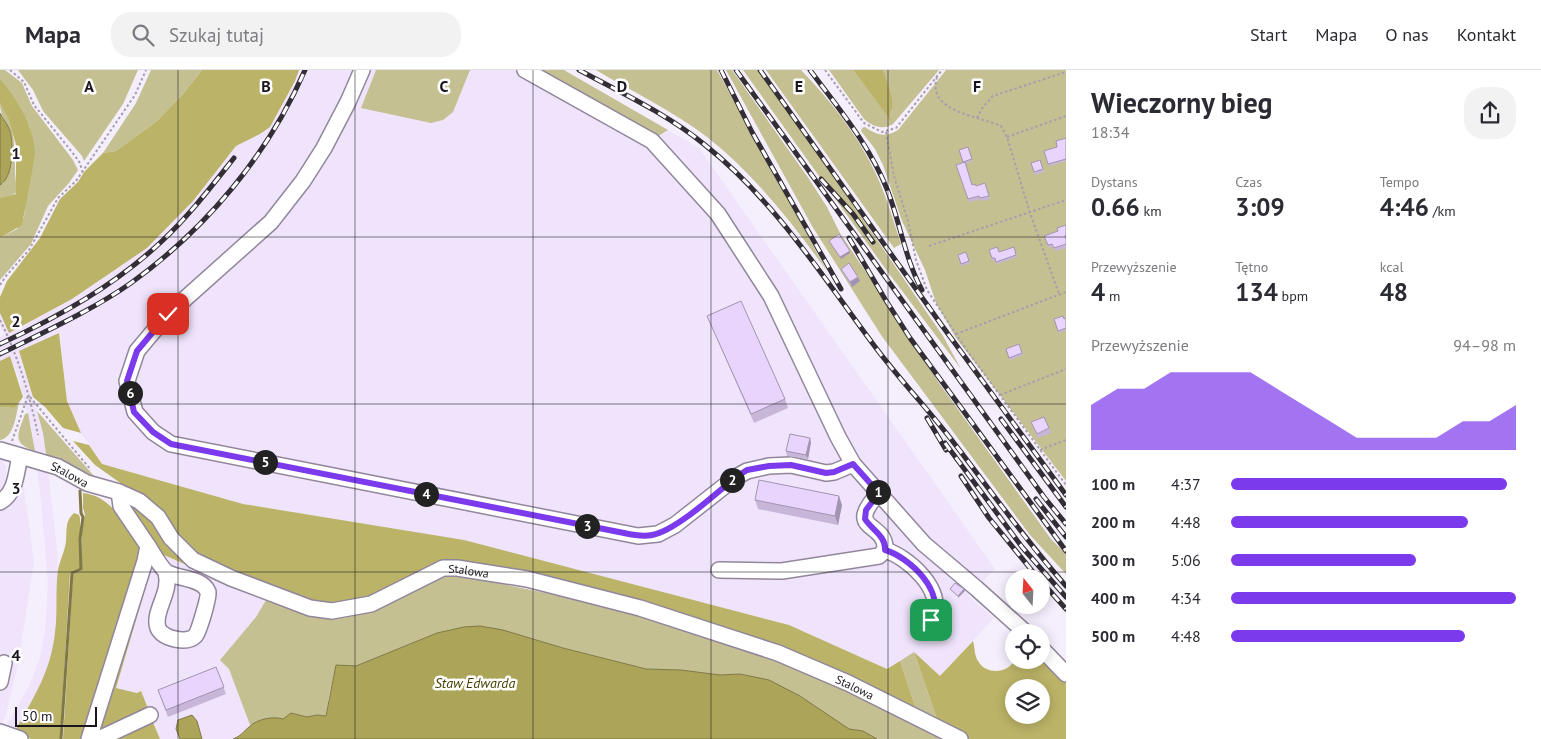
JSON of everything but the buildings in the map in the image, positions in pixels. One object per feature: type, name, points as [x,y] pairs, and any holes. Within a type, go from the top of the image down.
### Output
[{"type":"street","points":[[362,70],[324,148],[303,181],[271,222],[168,314],[137,351],[127,381],[134,412],[153,432],[171,444],[638,536],[658,534],[675,525],[747,470],[782,464],[826,473],[834,472],[853,464]]},
{"type":"street","points":[[525,70],[652,141],[718,214],[771,296],[838,437],[853,464],[924,544],[1016,624]]},
{"type":"street","points":[[0,502],[12,491],[10,453]]},
{"type":"street","name":"Stalowa","points":[[10,453],[58,468],[87,483],[112,490],[139,501],[158,517],[172,538],[193,560],[231,578],[310,608],[332,611],[371,604],[443,568],[458,568],[527,579],[640,608],[778,654],[848,683],[960,739]]},
{"type":"street","points":[[112,490],[166,573],[168,583],[157,619],[160,632],[178,640],[190,638],[197,633],[208,597],[207,590],[201,584],[166,573]]},
{"type":"street","points":[[720,570],[782,571],[875,558],[885,550],[885,545],[882,538],[867,523],[864,516],[866,510],[879,493]]},
{"type":"street","points":[[89,739],[145,561],[148,546]]},
{"type":"street","points":[[885,550],[905,560],[924,578],[931,589],[934,605],[933,616],[923,629]]},
{"type":"street","points":[[1050,657],[1066,674]]},
{"type":"street","points":[[0,682],[4,663]]},
{"type":"street","points":[[94,739],[103,737],[150,715]]},
{"type":"street","points":[[0,732],[20,739]]},
{"type":"path","points":[[10,70],[24,82],[34,105],[76,157],[82,171]]},
{"type":"path","points":[[0,285],[29,250],[58,198],[76,181],[134,95],[146,70]]},
{"type":"path","points":[[824,70],[864,124],[877,131],[886,132],[896,128],[906,117],[942,70]]},
{"type":"path","points":[[977,118],[983,107],[993,96],[1066,72]]},
{"type":"path","points":[[937,77],[934,86],[939,99],[952,108],[1001,126],[1007,137],[1030,213],[1059,294]]},
{"type":"path","points":[[1007,137],[1066,116]]},
{"type":"path","points":[[886,132],[894,176],[922,279],[931,297],[1066,485]]},
{"type":"path","points":[[928,246],[1066,200]]},
{"type":"path","points":[[956,334],[1066,292]]},
{"type":"path","points":[[0,320],[28,395],[38,436]]},
{"type":"path","points":[[1000,395],[1066,369]]},
{"type":"path","points":[[10,453],[14,434],[28,395]]},
{"type":"path","points":[[28,395],[112,490]]},
{"type":"path","points":[[1040,450],[1066,440]]},
{"type":"shaded area","points":[[0,70],[5,70],[22,83],[32,106],[73,160],[78,170],[48,206],[31,244],[0,280],[0,238],[17,229],[24,217],[26,197],[35,156],[29,126],[0,79]]},
{"type":"shaded area","points":[[18,70],[138,70],[123,104],[84,161],[82,156],[43,111],[33,90]]},
{"type":"shaded area","points":[[151,70],[202,70],[183,94],[157,121],[116,151],[103,153],[136,103]]},
{"type":"shaded area","points":[[202,70],[299,70],[270,127],[236,146],[193,201],[147,248],[72,299],[9,333],[0,313],[0,297],[7,281],[40,238],[60,199],[78,182],[84,172],[103,153],[116,151],[157,121],[183,94]]},
{"type":"shaded area","points":[[299,70],[541,70],[655,138],[668,130],[699,148],[995,569],[968,596],[994,618],[940,676],[887,669],[789,625],[716,606],[243,504],[102,464],[81,433],[67,401],[60,333],[19,352],[43,433],[47,461],[58,559],[56,631],[47,672],[39,689],[11,739],[0,737],[30,684],[40,658],[45,632],[48,583],[41,501],[32,430],[19,379],[10,356],[0,361],[0,337],[4,335],[0,326],[0,313],[9,333],[72,299],[147,248],[193,201],[236,146],[270,127]]},
{"type":"shaded area","points":[[376,70],[470,70],[453,112],[443,120],[431,123],[361,108]]},
{"type":"shaded area","points":[[541,70],[564,70],[668,130],[655,138]]},
{"type":"shaded area","points":[[596,70],[717,70],[827,271],[772,200],[724,151],[681,119]]},
{"type":"shaded area","points":[[726,70],[732,70],[809,179],[827,207],[840,233],[939,383],[1051,539],[1066,554],[1066,574],[1030,535],[881,335],[812,226]]},
{"type":"shaded area","points":[[743,70],[758,70],[943,336],[961,369],[887,271]]},
{"type":"shaded area","points":[[766,70],[801,70],[832,105],[860,144],[875,172],[901,244],[894,248]]},
{"type":"shaded area","points":[[829,70],[853,70],[891,120],[892,110],[883,70],[939,70],[893,124],[882,127],[874,126],[864,119]]},
{"type":"shaded area","points":[[853,70],[883,70],[891,93],[892,110],[890,115],[892,122]]},
{"type":"shaded area","points":[[946,70],[1066,70],[1066,481],[956,338],[936,303],[925,270],[902,221],[883,165],[875,149],[861,131],[865,127],[877,134],[885,135],[898,130]]},
{"type":"shaded area","points":[[0,79],[19,105],[29,125],[35,156],[22,225],[0,238],[0,198],[16,194],[16,145],[9,120],[0,103]]},
{"type":"shaded area","points":[[0,103],[9,119],[13,135],[16,193],[0,198],[0,185],[4,183],[8,170],[12,142]]},
{"type":"shaded area","points":[[59,333],[67,401],[81,433],[63,428],[45,407],[33,397],[19,351]]},
{"type":"shaded area","points":[[10,356],[23,397],[15,408],[0,407],[0,361]]},
{"type":"shaded area","points":[[19,403],[11,431],[5,438],[0,440],[0,407],[15,408]]},
{"type":"shaded area","points":[[37,411],[94,476],[93,478],[47,461],[43,433]]},
{"type":"shaded area","points":[[28,413],[35,451],[22,445],[18,437],[25,414]]},
{"type":"shaded area","points":[[73,441],[89,445],[102,464],[243,504],[464,540],[789,625],[887,669],[900,661],[918,715],[766,645],[458,565],[370,600],[332,608],[310,605],[195,558],[143,499],[95,465]]},
{"type":"shaded area","points":[[0,457],[6,467],[5,478],[23,483],[34,561],[18,665],[5,717],[0,728]]},
{"type":"shaded area","points":[[83,493],[94,495],[111,507],[125,523],[142,550],[86,739],[63,739],[73,574],[82,570],[82,535],[85,515]]},
{"type":"shaded area","points":[[126,502],[135,503],[169,539],[263,596],[266,600],[164,555],[161,557]]},
{"type":"shaded area","points":[[74,513],[79,515],[80,518],[80,569],[70,573],[60,739],[31,739],[15,731],[41,683],[50,659],[56,624],[58,570],[65,545],[68,522]]},
{"type":"shaded area","points":[[164,555],[266,600],[256,617],[220,660],[229,669],[250,725],[242,736],[233,739],[160,739],[141,692],[137,693],[116,688],[153,563]]},
{"type":"shaded area","points":[[149,566],[152,566],[116,688],[137,693],[141,691],[149,711],[98,732]]},
{"type":"shaded area","points":[[463,576],[639,612],[786,663],[952,739],[877,739],[863,731],[849,729],[740,674],[720,675],[681,670],[646,669],[563,648],[503,630],[437,633],[356,666],[336,665],[326,716],[307,717],[291,713],[283,719],[270,718],[250,725],[229,669],[220,660],[256,617],[266,600],[300,612],[327,618],[350,617],[376,608],[427,582],[445,577]]},
{"type":"shaded area","points":[[973,641],[978,661],[982,666],[991,671],[1005,669],[1050,669],[1050,666],[1066,683],[1066,739],[968,739],[939,725],[914,652],[940,676]]},
{"type":"shaded area","points":[[914,652],[939,725],[918,715],[900,661]]},
{"type":"shaded area","points":[[152,720],[160,739],[107,739]]},
{"type":"water","points":[[0,113],[10,131],[12,152],[8,175],[0,185]]},
{"type":"water","name":"Staw Edwarda","points":[[480,626],[503,630],[563,648],[646,669],[681,670],[720,675],[740,674],[769,680],[800,696],[849,729],[863,731],[877,739],[233,739],[252,724],[265,719],[283,719],[291,713],[307,717],[326,716],[336,665],[356,666],[437,633],[464,627]]},
{"type":"water","points":[[192,715],[197,721],[202,739],[180,739],[176,729],[178,720]]},
{"type":"waterway","points":[[61,739],[72,573],[81,569],[80,539],[83,517],[81,513],[80,491]]},
{"type":"railway","points":[[0,354],[100,303],[131,283],[185,239],[232,188],[253,161],[273,132],[305,70]]},
{"type":"railway","points":[[579,70],[644,104],[675,123],[730,166],[753,189],[795,239],[883,357],[944,430],[1023,534],[1066,586]]},
{"type":"railway","points":[[721,70],[752,132],[841,289]]},
{"type":"railway","points":[[736,70],[1044,497],[1066,524]]},
{"type":"railway","points":[[760,70],[943,327],[1066,495]]},
{"type":"railway","points":[[810,70],[852,127],[880,173],[892,202],[911,266],[922,290]]},
{"type":"railway","points":[[0,344],[43,323],[85,299],[143,258],[181,222],[234,158]]},
{"type":"railway","points":[[821,179],[853,214],[873,242]]},
{"type":"railway","points":[[849,238],[910,338],[1066,551]]},
{"type":"railway","points":[[927,418],[946,450]]},
{"type":"railway","points":[[1001,419],[1066,507]]},
{"type":"railway","points":[[945,443],[1022,547],[1066,597]]},
{"type":"railway","points":[[961,476],[989,518],[1031,569]]},
{"type":"railway","points":[[1036,499],[1066,537]]},
{"type":"railway","points":[[1050,591],[1066,609]]},
{"type":"route","points":[[168,314],[150,333],[137,351],[127,381],[134,412],[153,432],[171,444],[638,536],[658,534],[675,525],[747,470],[782,464],[826,473],[842,470],[853,464],[879,493],[864,513],[867,523],[882,538],[885,550],[905,560],[924,578],[931,589],[934,605],[931,620]]}]
